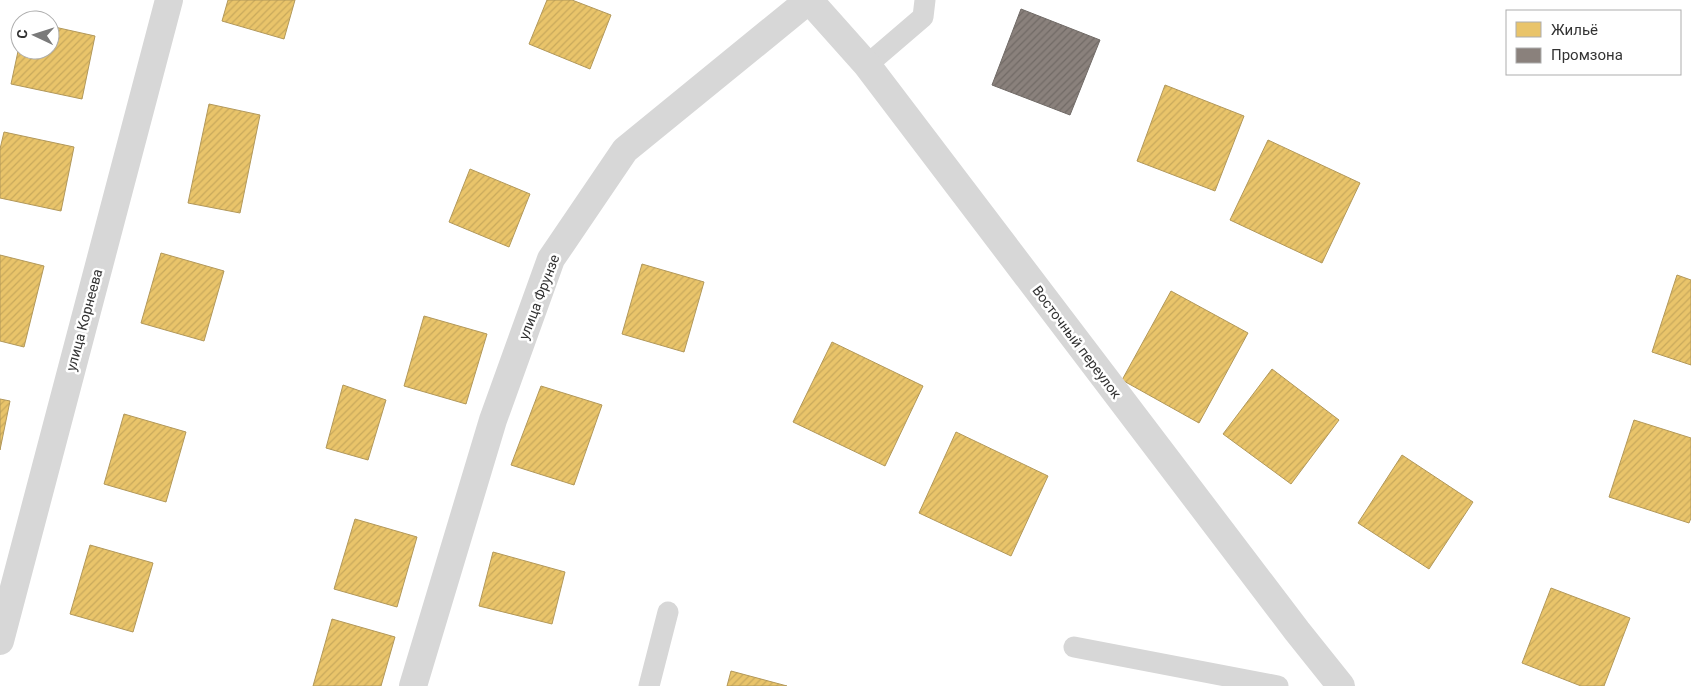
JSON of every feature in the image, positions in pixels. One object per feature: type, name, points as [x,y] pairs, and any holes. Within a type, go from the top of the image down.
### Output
[{"type":"street","name":"улица Корнеева","points":[[0,641],[169,0]]},
{"type":"street","name":"Восточный переулок","points":[[809,0],[867,65],[1297,631],[1341,686]]},
{"type":"street","name":"улица Фрунзе","points":[[413,686],[493,420],[551,259],[625,150],[809,0]]},
{"type":"lane","points":[[867,65],[923,17],[925,0]]},
{"type":"lane","points":[[649,686],[668,612]]},
{"type":"lane","points":[[1074,647],[1278,686]]},
{"type":"building: Жильё","points":[[228,0],[295,0],[284,39],[222,21]]},
{"type":"building: Жильё","points":[[547,0],[572,0],[611,15],[590,69],[529,44]]},
{"type":"building: Жильё","points":[[60,28],[95,36],[82,99],[11,84],[16,60],[60,60]]},
{"type":"building: Жильё","points":[[1165,85],[1244,116],[1215,191],[1137,161]]},
{"type":"building: Жильё","points":[[209,104],[260,115],[240,213],[188,203]]},
{"type":"building: Жильё","points":[[4,132],[74,147],[61,211],[0,198],[0,149]]},
{"type":"building: Жильё","points":[[1268,140],[1360,183],[1322,263],[1230,220]]},
{"type":"building: Жильё","points":[[470,169],[530,194],[509,247],[449,222]]},
{"type":"building: Жильё","points":[[161,253],[224,271],[204,341],[141,323]]},
{"type":"building: Жильё","points":[[0,255],[44,266],[24,347],[0,341]]},
{"type":"building: Жильё","points":[[642,264],[704,282],[684,352],[622,334]]},
{"type":"building: Жильё","points":[[1677,275],[1691,280],[1691,365],[1652,352]]},
{"type":"building: Жильё","points":[[1171,291],[1248,333],[1199,423],[1122,380]]},
{"type":"building: Жильё","points":[[424,316],[487,334],[466,404],[404,386]]},
{"type":"building: Жильё","points":[[832,342],[923,386],[885,466],[793,422]]},
{"type":"building: Жильё","points":[[1272,369],[1339,420],[1291,484],[1223,434]]},
{"type":"building: Жильё","points":[[343,385],[386,400],[368,460],[326,448]]},
{"type":"building: Жильё","points":[[541,386],[602,405],[574,485],[511,465]]},
{"type":"building: Жильё","points":[[0,399],[10,401],[0,450]]},
{"type":"building: Жильё","points":[[124,414],[186,432],[166,502],[104,484]]},
{"type":"building: Жильё","points":[[1634,420],[1691,438],[1691,518],[1689,523],[1609,497]]},
{"type":"building: Жильё","points":[[956,432],[1048,476],[1011,556],[919,513]]},
{"type":"building: Жильё","points":[[1402,455],[1473,502],[1429,569],[1358,523]]},
{"type":"building: Жильё","points":[[355,519],[417,537],[397,607],[334,589]]},
{"type":"building: Жильё","points":[[90,545],[153,563],[133,632],[70,614]]},
{"type":"building: Жильё","points":[[493,552],[565,572],[552,624],[479,606]]},
{"type":"building: Жильё","points":[[1551,588],[1630,618],[1604,686],[1581,686],[1522,663]]},
{"type":"building: Жильё","points":[[332,619],[395,637],[381,686],[313,686]]},
{"type":"building: Жильё","points":[[731,671],[787,686],[727,686]]},
{"type":"building: Промзона","points":[[1021,9],[1100,40],[1070,115],[992,85]]}]
